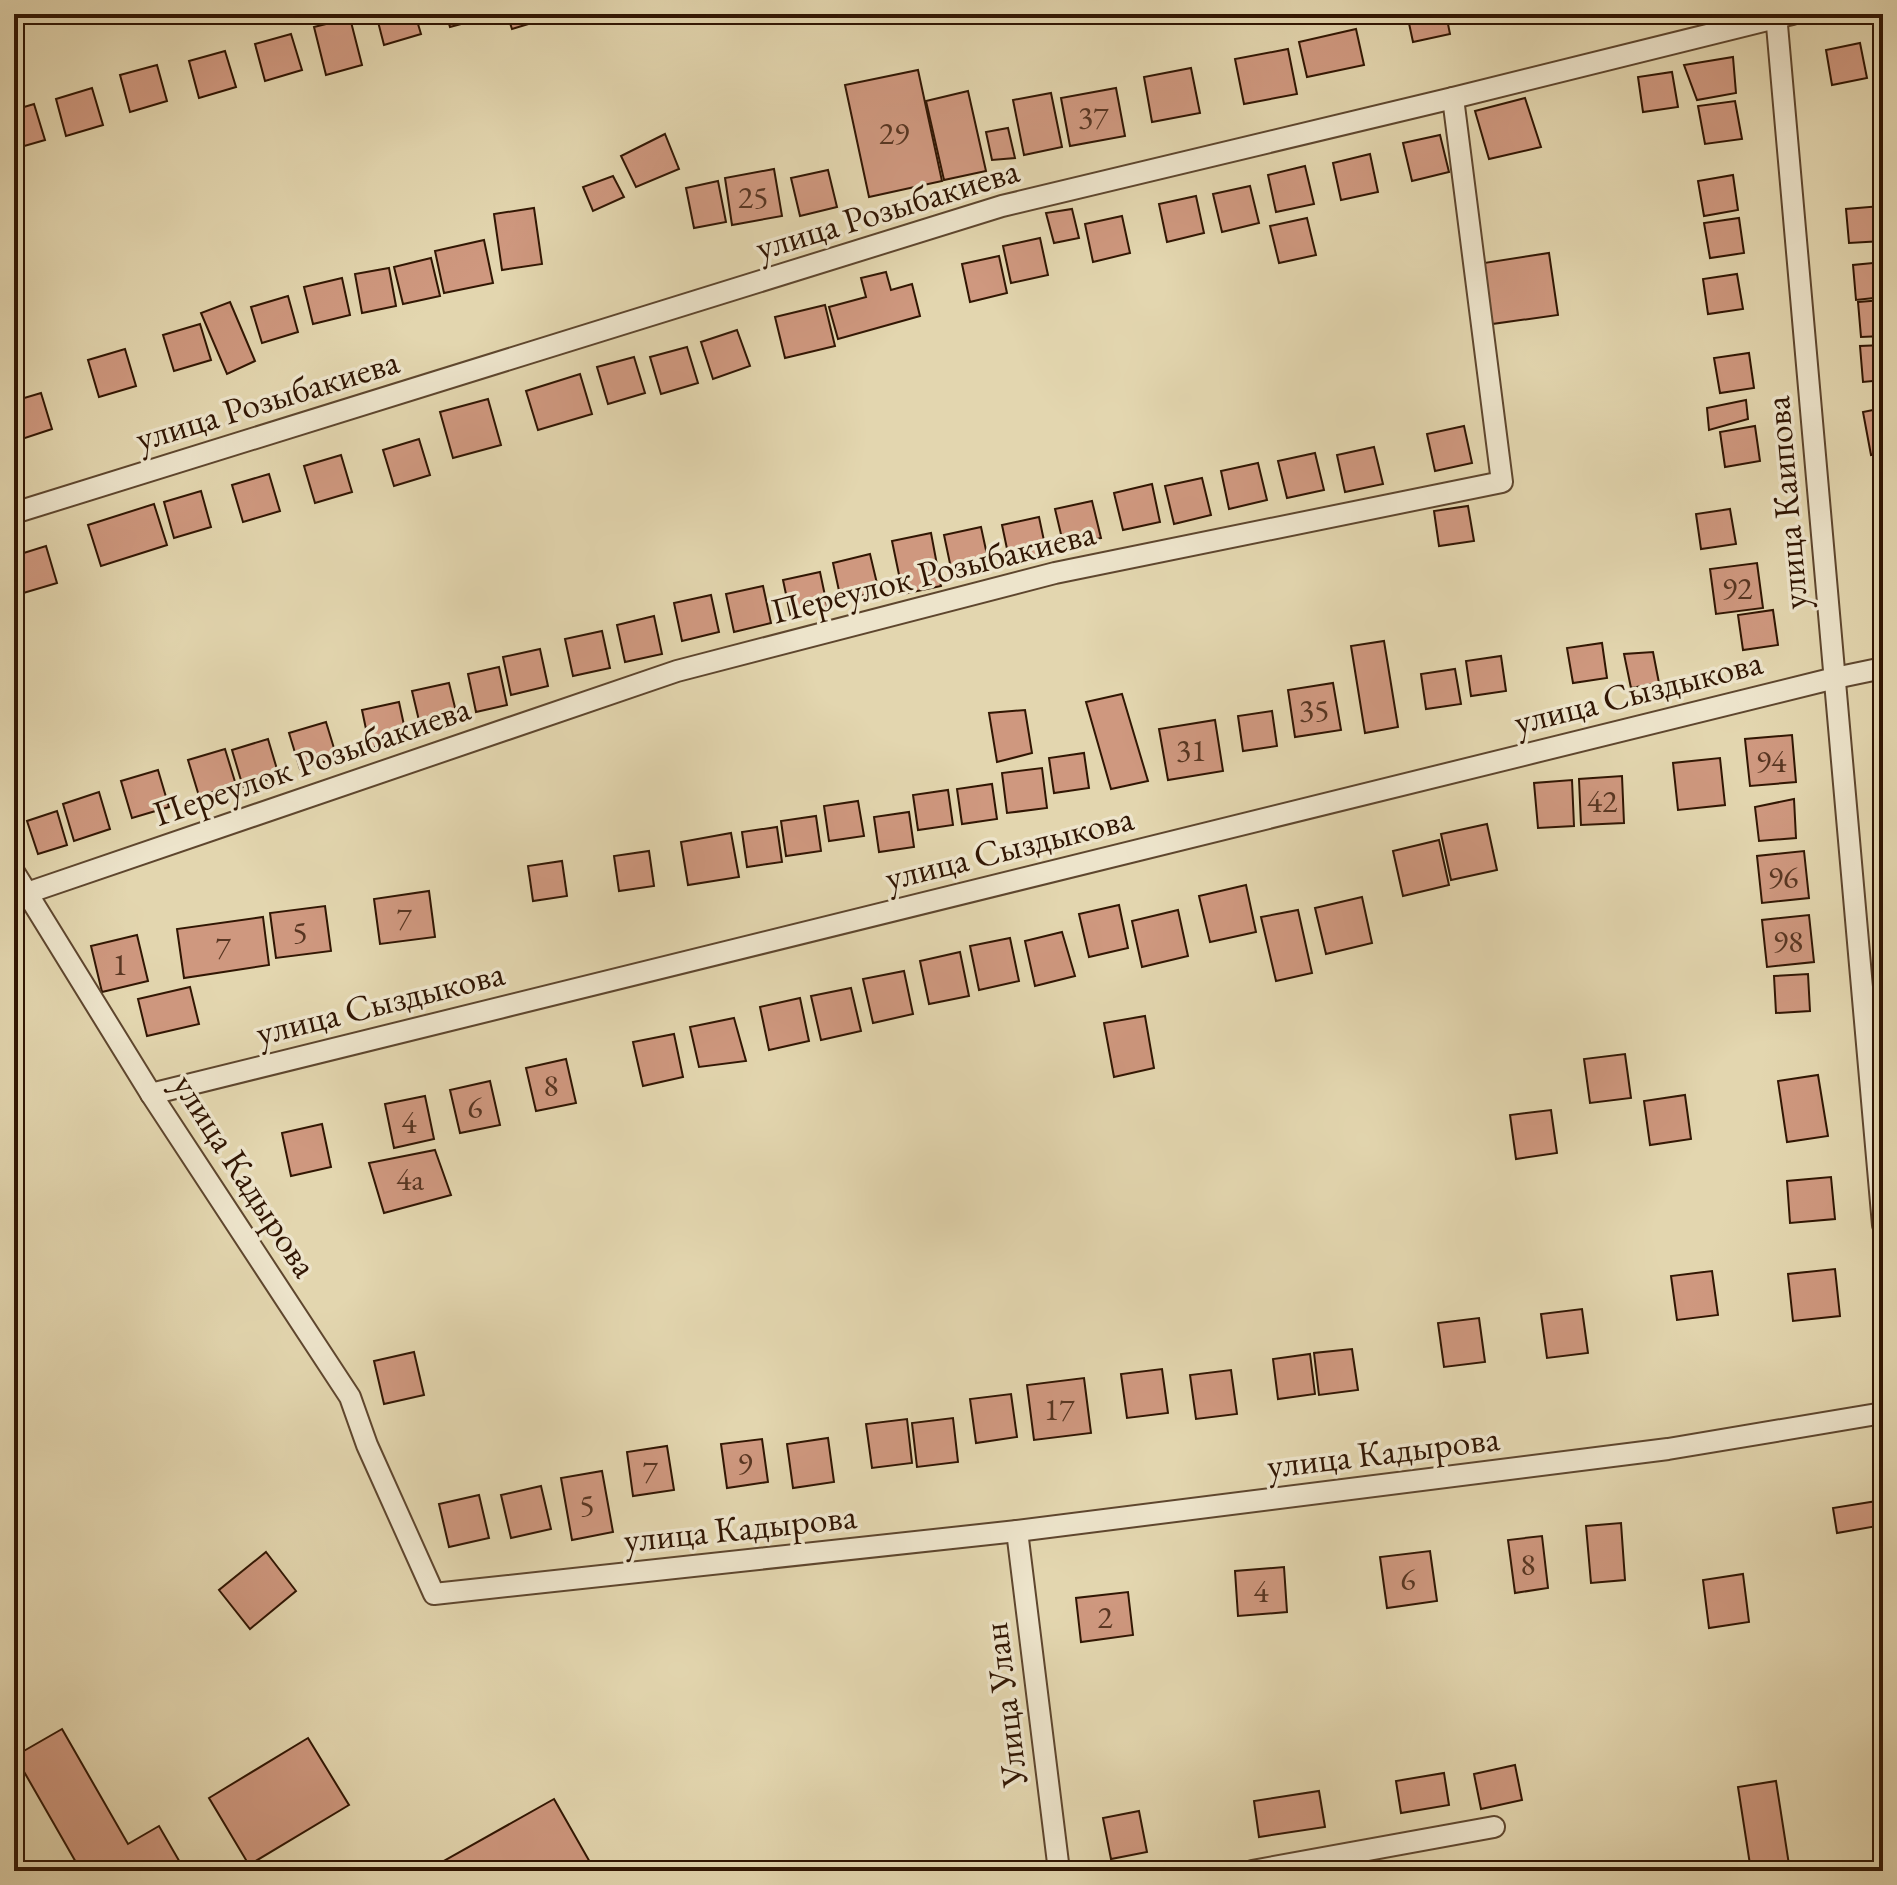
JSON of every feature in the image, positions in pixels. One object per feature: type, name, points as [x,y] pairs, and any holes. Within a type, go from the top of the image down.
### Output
[{"type":"street","name":"улица Розыбакиева","points":[[14,513],[1002,206],[1782,15]]},
{"type":"street","name":"улица Каипова","points":[[1782,15],[1883,1225]]},
{"type":"street","name":"Переулок Розыбакиева","points":[[27,893],[677,671],[1055,573],[1502,482],[1453,98]]},
{"type":"street","name":"улица Сыздыкова","points":[[151,1094],[1883,668]]},
{"type":"street","name":"улица Кадырова","points":[[14,872],[151,1094],[350,1397],[367,1445],[434,1594],[1017,1531],[1668,1449],[1883,1413]]},
{"type":"street","name":"Улица Улан","points":[[1017,1531],[1059,1871]]},
{"type":"street","points":[[1252,1871],[1494,1827]]},
{"type":"building","points":[[376,14],[415,14],[421,34],[384,45]]},
{"type":"building","points":[[446,14],[486,14],[487,17],[450,27]]},
{"type":"building","points":[[507,14],[547,14],[548,18],[512,29]]},
{"type":"building","points":[[1407,14],[1446,14],[1450,34],[1413,42]]},
{"type":"building","points":[[350,18],[362,65],[326,75],[314,27]]},
{"type":"building","points":[[1356,29],[1364,65],[1307,77],[1299,42]]},
{"type":"building","points":[[291,34],[302,70],[265,81],[255,44]]},
{"type":"building","points":[[1860,43],[1867,78],[1832,85],[1826,50]]},
{"type":"building","points":[[1288,49],[1297,94],[1244,104],[1235,59]]},
{"type":"building","points":[[225,51],[236,87],[199,98],[189,61]]},
{"type":"building","points":[[1733,57],[1736,93],[1697,100],[1684,65]]},
{"type":"building","points":[[157,65],[167,101],[130,112],[120,75]]},
{"type":"building","points":[[1191,68],[1200,113],[1152,122],[1144,77]]},
{"type":"building","points":[[918,70],[942,181],[869,197],[845,85]]},
{"type":"building","points":[[1672,72],[1678,107],[1643,112],[1638,77]]},
{"type":"building","points":[[92,88],[103,125],[66,136],[56,99]]},
{"type":"building","points":[[1116,88],[1125,136],[1070,146],[1061,98]]},
{"type":"building","points":[[968,91],[986,171],[944,180],[926,101]]},
{"type":"building","points":[[1051,93],[1062,147],[1024,155],[1013,100]]},
{"type":"building","points":[[1525,98],[1541,147],[1489,159],[1475,111]]},
{"type":"building","points":[[1735,101],[1742,139],[1705,144],[1698,106]]},
{"type":"building","points":[[34,104],[45,140],[14,149],[14,110]]},
{"type":"building","points":[[1008,128],[1015,158],[992,160],[986,132]]},
{"type":"building","points":[[665,134],[679,169],[636,187],[621,156]]},
{"type":"building","points":[[1440,135],[1449,172],[1412,181],[1403,143]]},
{"type":"building","points":[[1370,154],[1378,192],[1341,200],[1333,163]]},
{"type":"building","points":[[1305,166],[1314,204],[1276,212],[1268,175]]},
{"type":"building","points":[[774,169],[782,216],[732,225],[725,178]]},
{"type":"building","points":[[828,170],[837,207],[800,216],[791,178]]},
{"type":"building","points":[[1733,175],[1738,210],[1704,216],[1698,181]]},
{"type":"building","points":[[613,176],[624,197],[593,211],[583,187]]},
{"type":"building","points":[[718,181],[726,222],[694,228],[686,188]]},
{"type":"building","points":[[1250,186],[1259,223],[1222,232],[1213,194]]},
{"type":"building","points":[[1196,196],[1204,233],[1167,242],[1159,204]]},
{"type":"building","points":[[1881,206],[1883,241],[1849,243],[1846,209]]},
{"type":"building","points":[[534,208],[542,264],[502,270],[494,214]]},
{"type":"building","points":[[1072,209],[1079,238],[1054,243],[1046,213]]},
{"type":"building","points":[[1122,216],[1130,253],[1093,262],[1085,224]]},
{"type":"building","points":[[1307,218],[1316,255],[1279,263],[1270,226]]},
{"type":"building","points":[[1739,218],[1744,253],[1710,258],[1704,223]]},
{"type":"building","points":[[1040,238],[1048,275],[1011,283],[1003,246]]},
{"type":"building","points":[[484,240],[493,283],[444,293],[435,251]]},
{"type":"building","points":[[1549,253],[1558,315],[1492,324],[1484,263]]},
{"type":"building","points":[[999,256],[1007,293],[970,302],[962,264]]},
{"type":"building","points":[[431,258],[440,296],[403,304],[394,267]]},
{"type":"building","points":[[1883,262],[1883,297],[1856,300],[1853,265]]},
{"type":"building","points":[[389,268],[396,306],[362,313],[355,274]]},
{"type":"building","points":[[886,272],[891,290],[912,284],[920,316],[838,339],[829,307],[866,297],[861,278]]},
{"type":"building","points":[[1737,274],[1743,309],[1708,314],[1703,279]]},
{"type":"building","points":[[342,278],[350,315],[313,324],[304,287]]},
{"type":"building","points":[[288,296],[298,332],[262,343],[251,307]]},
{"type":"building","points":[[1883,300],[1883,336],[1861,337],[1858,302]]},
{"type":"building","points":[[230,302],[255,361],[227,374],[201,313]]},
{"type":"building","points":[[825,305],[835,346],[785,358],[775,317]]},
{"type":"building","points":[[200,324],[211,360],[174,371],[163,335]]},
{"type":"building","points":[[737,330],[750,366],[713,379],[701,342]]},
{"type":"building","points":[[1883,345],[1883,380],[1863,382],[1860,346]]},
{"type":"building","points":[[687,347],[698,383],[661,394],[650,357]]},
{"type":"building","points":[[125,349],[136,386],[99,397],[88,360]]},
{"type":"building","points":[[1749,353],[1754,388],[1720,393],[1714,358]]},
{"type":"building","points":[[634,357],[645,393],[608,404],[597,367]]},
{"type":"building","points":[[580,374],[592,414],[538,430],[526,391]]},
{"type":"building","points":[[41,393],[52,429],[16,441],[14,401]]},
{"type":"building","points":[[488,399],[501,445],[453,458],[440,412]]},
{"type":"building","points":[[1746,400],[1748,419],[1709,430],[1707,408]]},
{"type":"building","points":[[1883,408],[1883,453],[1871,455],[1863,412]]},
{"type":"building","points":[[1464,426],[1472,463],[1435,471],[1427,434]]},
{"type":"building","points":[[1755,426],[1760,461],[1725,467],[1720,432]]},
{"type":"building","points":[[419,439],[430,475],[394,486],[383,450]]},
{"type":"building","points":[[1374,447],[1383,484],[1345,492],[1337,455]]},
{"type":"building","points":[[1315,453],[1324,490],[1287,498],[1278,461]]},
{"type":"building","points":[[341,455],[352,492],[315,503],[304,466]]},
{"type":"building","points":[[1258,463],[1267,500],[1229,509],[1221,471]]},
{"type":"building","points":[[269,474],[280,511],[243,522],[232,485]]},
{"type":"building","points":[[1202,478],[1211,515],[1174,524],[1165,486]]},
{"type":"building","points":[[1152,484],[1160,522],[1123,530],[1114,493]]},
{"type":"building","points":[[201,491],[211,527],[174,538],[164,502]]},
{"type":"building","points":[[1092,501],[1101,538],[1064,547],[1055,509]]},
{"type":"building","points":[[154,504],[167,545],[101,566],[88,525]]},
{"type":"building","points":[[1468,506],[1474,541],[1439,546],[1434,511]]},
{"type":"building","points":[[1730,509],[1736,544],[1701,549],[1696,514]]},
{"type":"building","points":[[1039,517],[1047,555],[1010,563],[1002,525]]},
{"type":"building","points":[[981,527],[989,564],[952,573],[944,535]]},
{"type":"building","points":[[931,533],[941,586],[903,594],[892,541]]},
{"type":"building","points":[[46,546],[57,583],[20,594],[14,573],[14,556]]},
{"type":"building","points":[[870,554],[879,592],[841,600],[833,563]]},
{"type":"building","points":[[1757,563],[1763,608],[1716,614],[1710,569]]},
{"type":"building","points":[[820,572],[828,610],[791,618],[783,580]]},
{"type":"building","points":[[763,586],[771,623],[734,632],[726,594]]},
{"type":"building","points":[[711,595],[719,632],[682,641],[674,603]]},
{"type":"building","points":[[1773,610],[1778,645],[1743,650],[1738,615]]},
{"type":"building","points":[[654,616],[662,654],[625,662],[617,625]]},
{"type":"building","points":[[602,631],[610,668],[573,676],[565,639]]},
{"type":"building","points":[[1384,641],[1398,727],[1365,733],[1351,646]]},
{"type":"building","points":[[1602,643],[1607,678],[1573,683],[1567,648]]},
{"type":"building","points":[[540,649],[548,686],[511,695],[503,657]]},
{"type":"building","points":[[1653,652],[1659,683],[1631,688],[1624,654]]},
{"type":"building","points":[[1501,656],[1506,691],[1471,696],[1466,661]]},
{"type":"building","points":[[499,667],[507,705],[476,712],[468,674]]},
{"type":"building","points":[[1455,669],[1461,704],[1426,709],[1421,674]]},
{"type":"building","points":[[449,683],[458,720],[421,729],[412,691]]},
{"type":"building","points":[[1333,683],[1341,730],[1295,737],[1288,690]]},
{"type":"building","points":[[1122,694],[1148,781],[1111,789],[1086,702]]},
{"type":"building","points":[[399,702],[407,739],[370,748],[362,710]]},
{"type":"building","points":[[1025,710],[1032,753],[997,762],[989,713]]},
{"type":"building","points":[[1272,711],[1277,746],[1243,751],[1238,716]]},
{"type":"building","points":[[1215,720],[1223,771],[1168,780],[1159,729]]},
{"type":"building","points":[[326,722],[337,758],[300,769],[289,733]]},
{"type":"building","points":[[1792,735],[1796,782],[1750,786],[1745,739]]},
{"type":"building","points":[[268,739],[279,776],[243,787],[232,750]]},
{"type":"building","points":[[225,749],[236,785],[199,796],[188,760]]},
{"type":"building","points":[[1084,753],[1089,788],[1054,793],[1049,758]]},
{"type":"building","points":[[1720,758],[1725,805],[1678,810],[1673,763]]},
{"type":"building","points":[[1042,768],[1047,808],[1007,813],[1002,773]]},
{"type":"building","points":[[158,770],[169,807],[132,818],[121,781]]},
{"type":"building","points":[[1622,776],[1624,823],[1581,825],[1579,779]]},
{"type":"building","points":[[1572,780],[1574,826],[1538,828],[1534,783]]},
{"type":"building","points":[[992,784],[997,819],[962,824],[957,789]]},
{"type":"building","points":[[948,790],[953,825],[918,830],[913,795]]},
{"type":"building","points":[[99,792],[110,829],[74,841],[63,804]]},
{"type":"building","points":[[1794,799],[1796,838],[1759,841],[1755,807]]},
{"type":"building","points":[[858,801],[864,836],[829,841],[824,806]]},
{"type":"building","points":[[57,811],[67,845],[38,854],[27,821]]},
{"type":"building","points":[[909,812],[914,847],[879,852],[874,817]]},
{"type":"building","points":[[816,816],[821,851],[786,856],[781,821]]},
{"type":"building","points":[[1487,824],[1497,870],[1451,880],[1441,834]]},
{"type":"building","points":[[777,827],[782,862],[747,867],[742,832]]},
{"type":"building","points":[[731,833],[739,877],[688,885],[681,842]]},
{"type":"building","points":[[1439,840],[1449,885],[1403,896],[1393,851]]},
{"type":"building","points":[[649,851],[654,886],[619,891],[614,856]]},
{"type":"building","points":[[1804,851],[1809,898],[1762,903],[1757,856]]},
{"type":"building","points":[[562,861],[567,896],[533,901],[528,866]]},
{"type":"building","points":[[1246,885],[1256,932],[1210,942],[1199,896]]},
{"type":"building","points":[[429,891],[435,937],[380,944],[374,899]]},
{"type":"building","points":[[1362,897],[1372,943],[1326,954],[1315,908]]},
{"type":"building","points":[[1119,905],[1128,948],[1089,957],[1079,914]]},
{"type":"building","points":[[325,906],[331,951],[276,958],[270,913]]},
{"type":"building","points":[[1178,910],[1188,956],[1142,967],[1132,921]]},
{"type":"building","points":[[1298,910],[1312,973],[1276,981],[1261,917]]},
{"type":"building","points":[[1809,915],[1814,962],[1767,967],[1762,920]]},
{"type":"building","points":[[263,917],[269,965],[184,978],[177,929]]},
{"type":"building","points":[[1062,932],[1075,976],[1035,986],[1025,941]]},
{"type":"building","points":[[137,935],[148,981],[102,992],[91,946]]},
{"type":"building","points":[[1010,938],[1019,981],[979,990],[970,946]]},
{"type":"building","points":[[960,952],[969,996],[929,1004],[920,961]]},
{"type":"building","points":[[904,971],[913,1014],[873,1023],[863,979]]},
{"type":"building","points":[[1808,974],[1810,1011],[1776,1013],[1774,976]]},
{"type":"building","points":[[190,987],[199,1024],[147,1036],[138,999]]},
{"type":"building","points":[[851,988],[861,1031],[821,1040],[811,996]]},
{"type":"building","points":[[800,998],[809,1041],[769,1050],[760,1007]]},
{"type":"building","points":[[1145,1016],[1154,1068],[1114,1077],[1104,1023]]},
{"type":"building","points":[[734,1018],[746,1061],[699,1067],[690,1027]]},
{"type":"building","points":[[674,1034],[683,1077],[643,1086],[633,1042]]},
{"type":"building","points":[[1625,1054],[1631,1098],[1590,1103],[1584,1059]]},
{"type":"building","points":[[566,1059],[576,1103],[536,1111],[526,1068]]},
{"type":"building","points":[[1818,1075],[1828,1136],[1787,1142],[1778,1081]]},
{"type":"building","points":[[490,1081],[500,1125],[460,1133],[450,1090]]},
{"type":"building","points":[[1685,1095],[1691,1139],[1650,1145],[1644,1101]]},
{"type":"building","points":[[425,1096],[434,1139],[394,1148],[385,1104]]},
{"type":"building","points":[[1551,1110],[1557,1153],[1516,1159],[1510,1115]]},
{"type":"building","points":[[322,1124],[331,1167],[291,1176],[282,1133]]},
{"type":"building","points":[[435,1150],[451,1195],[384,1213],[369,1163]]},
{"type":"building","points":[[1831,1177],[1835,1219],[1790,1223],[1787,1181]]},
{"type":"building","points":[[1835,1269],[1840,1316],[1793,1321],[1788,1274]]},
{"type":"building","points":[[1712,1271],[1718,1315],[1677,1320],[1671,1276]]},
{"type":"building","points":[[1582,1309],[1588,1353],[1547,1358],[1541,1314]]},
{"type":"building","points":[[1479,1318],[1485,1362],[1444,1367],[1438,1323]]},
{"type":"building","points":[[1352,1349],[1358,1390],[1319,1395],[1314,1353]]},
{"type":"building","points":[[414,1352],[424,1395],[384,1404],[374,1361]]},
{"type":"building","points":[[1310,1354],[1315,1394],[1278,1399],[1273,1359]]},
{"type":"building","points":[[1162,1369],[1168,1413],[1127,1418],[1121,1374]]},
{"type":"building","points":[[1231,1370],[1237,1414],[1196,1419],[1190,1375]]},
{"type":"building","points":[[1084,1378],[1091,1433],[1034,1440],[1027,1385]]},
{"type":"building","points":[[1011,1394],[1017,1437],[976,1443],[970,1399]]},
{"type":"building","points":[[953,1418],[958,1462],[917,1467],[912,1423]]},
{"type":"building","points":[[907,1419],[912,1463],[872,1468],[866,1424]]},
{"type":"building","points":[[828,1438],[834,1482],[793,1488],[787,1444]]},
{"type":"building","points":[[762,1439],[768,1482],[727,1488],[721,1444]]},
{"type":"building","points":[[667,1446],[674,1490],[633,1496],[627,1452]]},
{"type":"building","points":[[602,1471],[613,1532],[572,1540],[561,1478]]},
{"type":"building","points":[[541,1486],[551,1529],[511,1538],[501,1495]]},
{"type":"building","points":[[479,1495],[489,1538],[449,1547],[439,1504]]},
{"type":"building","points":[[1883,1500],[1883,1525],[1837,1533],[1833,1508]]},
{"type":"building","points":[[1621,1523],[1625,1580],[1591,1583],[1586,1526]]},
{"type":"building","points":[[1542,1536],[1548,1588],[1515,1593],[1508,1540]]},
{"type":"building","points":[[1430,1551],[1437,1601],[1387,1608],[1380,1557]]},
{"type":"building","points":[[266,1552],[296,1591],[250,1629],[219,1590]]},
{"type":"building","points":[[1284,1567],[1287,1612],[1238,1616],[1235,1571]]},
{"type":"building","points":[[1743,1574],[1749,1622],[1709,1628],[1703,1580]]},
{"type":"building","points":[[1128,1592],[1133,1635],[1081,1642],[1076,1598]]},
{"type":"building","points":[[62,1729],[128,1844],[159,1826],[185,1871],[81,1871],[15,1756]]},
{"type":"building","points":[[308,1738],[349,1805],[249,1865],[209,1798]]},
{"type":"building","points":[[1515,1765],[1522,1800],[1481,1809],[1474,1774]]},
{"type":"building","points":[[1444,1773],[1449,1805],[1401,1813],[1396,1781]]},
{"type":"building","points":[[1776,1781],[1790,1871],[1751,1871],[1738,1787]]},
{"type":"building","points":[[1319,1791],[1325,1827],[1259,1837],[1254,1801]]},
{"type":"building","points":[[554,1799],[595,1871],[426,1871]]},
{"type":"building","points":[[1139,1811],[1147,1852],[1111,1859],[1103,1818]]}]
